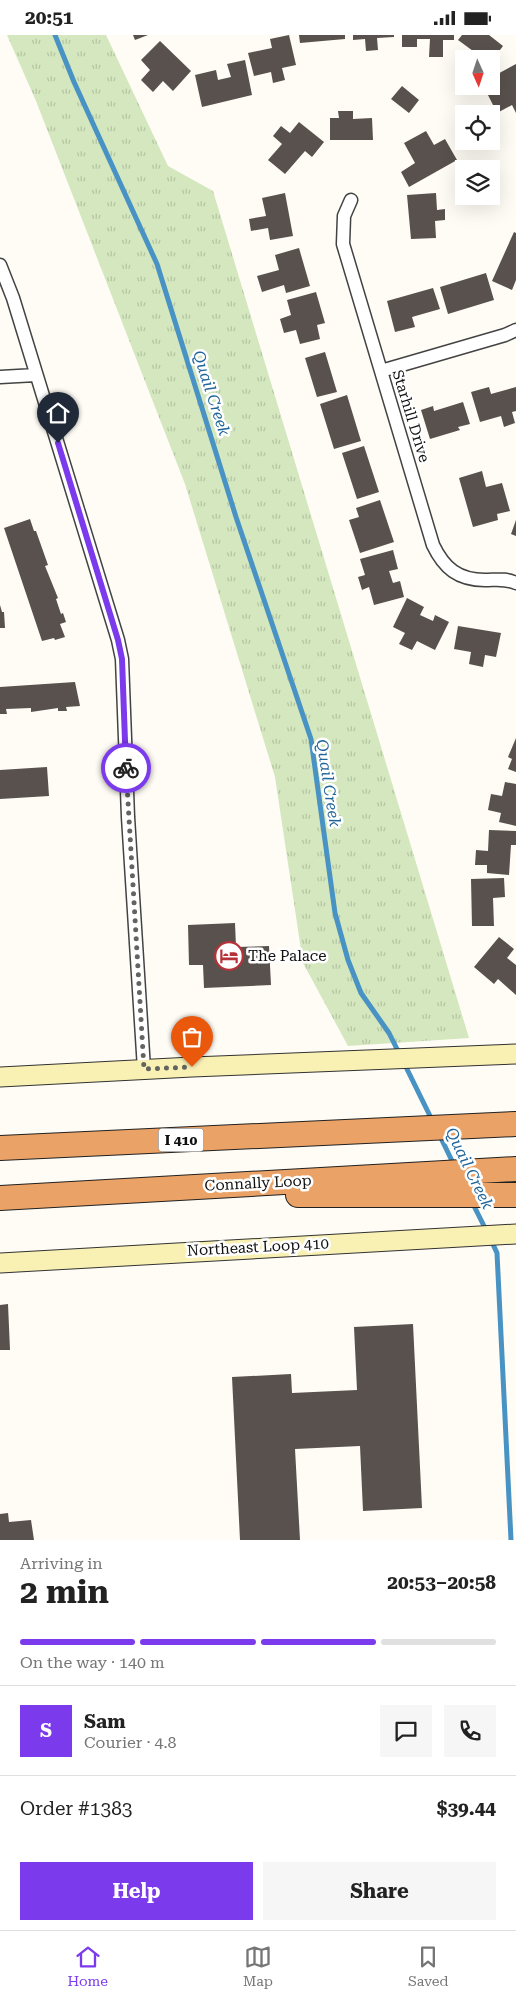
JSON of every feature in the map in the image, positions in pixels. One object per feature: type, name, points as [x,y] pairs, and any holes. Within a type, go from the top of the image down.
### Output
[{"type":"highway","name":"I 410","points":[[0,1148],[515,1124]]},
{"type":"highway","name":"Connally Loop","points":[[0,1198],[85,1193],[385,1185],[516,1169]]},
{"type":"highway","points":[[385,1185],[516,1195]]},
{"type":"main road","points":[[0,1077],[144,1069],[516,1054]]},
{"type":"main road","name":"Northeast Loop 410","points":[[0,1263],[458,1235],[516,1234]]},
{"type":"street","name":"Starhill Drive","points":[[351,200],[344,216],[343,244],[433,545],[442,563],[460,575],[484,580],[509,579],[516,583]]},
{"type":"street","points":[[0,265],[36,375],[118,640],[122,659],[128,817],[144,1069]]},
{"type":"street","points":[[381,371],[505,335],[516,330]]},
{"type":"street","points":[[0,377],[36,375]]},
{"type":"green space","points":[[7,35],[106,35],[168,166],[213,191],[469,1038],[348,1046],[303,963],[275,777],[185,484],[36,101]]},
{"type":"building","points":[[133,35],[148,35],[135,40]]},
{"type":"building","points":[[289,35],[296,65],[282,68],[285,80],[273,83],[271,72],[254,76],[248,53],[272,48],[270,39]]},
{"type":"building","points":[[299,35],[345,35],[345,39],[300,43]]},
{"type":"building","points":[[353,35],[394,35],[394,37],[377,38],[378,50],[366,51],[365,39],[353,40]]},
{"type":"building","points":[[402,35],[454,35],[454,40],[443,40],[443,57],[429,57],[430,39],[417,39],[417,47],[402,47]]},
{"type":"building","points":[[462,35],[489,35],[503,46],[500,50],[472,50],[458,40]]},
{"type":"building","points":[[160,41],[191,71],[173,91],[163,81],[153,92],[141,80],[150,70],[141,60]]},
{"type":"building","points":[[245,60],[252,95],[202,107],[195,75],[216,70],[218,80],[231,77],[227,64]]},
{"type":"building","points":[[516,64],[516,113],[512,105],[500,111],[500,105],[493,105],[488,95],[500,95],[500,73]]},
{"type":"building","points":[[402,86],[419,100],[409,113],[391,99]]},
{"type":"building","points":[[338,111],[353,111],[353,119],[372,118],[373,140],[330,140],[330,118],[339,118]]},
{"type":"building","points":[[299,122],[324,142],[312,157],[305,151],[285,174],[268,160],[282,144],[273,136],[281,126],[290,133]]},
{"type":"building","points":[[426,131],[434,145],[445,139],[457,160],[409,187],[401,172],[415,163],[404,143]]},
{"type":"building","points":[[285,193],[293,236],[270,240],[268,228],[251,231],[249,219],[266,216],[262,198]]},
{"type":"building","points":[[436,193],[437,210],[445,209],[445,220],[435,221],[436,238],[411,239],[407,195]]},
{"type":"building","points":[[514,232],[516,233],[516,280],[512,290],[492,281]]},
{"type":"building","points":[[299,248],[310,286],[286,293],[284,285],[262,292],[257,276],[279,270],[275,255]]},
{"type":"building","points":[[486,273],[494,300],[448,314],[440,287]]},
{"type":"building","points":[[433,288],[440,309],[412,317],[415,327],[395,332],[387,301]]},
{"type":"building","points":[[316,292],[325,323],[317,325],[320,339],[300,344],[296,330],[284,333],[280,319],[291,315],[287,300]]},
{"type":"building","points":[[325,352],[337,392],[317,397],[305,358]]},
{"type":"building","points":[[489,387],[491,394],[516,387],[516,411],[512,412],[515,423],[504,427],[501,416],[480,422],[471,392]]},
{"type":"building","points":[[347,395],[361,441],[334,449],[320,404]]},
{"type":"building","points":[[463,402],[470,424],[458,427],[460,430],[430,439],[421,410],[433,406],[434,411]]},
{"type":"building","points":[[364,446],[379,492],[357,499],[342,453]]},
{"type":"building","points":[[482,471],[486,487],[502,483],[510,511],[497,514],[498,520],[473,527],[459,478]]},
{"type":"building","points":[[380,500],[394,542],[360,553],[349,520],[359,517],[356,508]]},
{"type":"building","points":[[30,519],[48,565],[45,566],[58,598],[56,599],[61,614],[63,613],[66,622],[60,624],[65,637],[55,640],[54,638],[42,641],[4,528]]},
{"type":"building","points":[[516,520],[516,536],[511,534]]},
{"type":"building","points":[[393,550],[398,569],[389,571],[393,583],[400,581],[404,597],[374,605],[369,587],[362,590],[358,577],[365,575],[360,559]]},
{"type":"building","points":[[407,598],[424,607],[420,615],[433,621],[435,615],[449,622],[435,650],[417,641],[412,650],[399,644],[405,633],[393,627]]},
{"type":"building","points":[[0,605],[2,612],[4,612],[5,628],[0,628]]},
{"type":"building","points":[[458,626],[501,633],[496,657],[485,655],[483,667],[469,664],[471,652],[454,649]]},
{"type":"building","points":[[75,682],[80,706],[66,707],[67,711],[58,711],[58,708],[31,712],[31,708],[6,709],[7,714],[0,714],[0,687]]},
{"type":"building","points":[[516,738],[516,772],[508,769],[512,759],[508,757]]},
{"type":"building","points":[[47,767],[49,796],[0,799],[0,770]]},
{"type":"building","points":[[505,782],[516,784],[516,826],[499,822],[501,813],[488,810],[491,794],[502,796]]},
{"type":"building","points":[[489,830],[516,831],[516,845],[511,845],[509,875],[487,873],[487,865],[475,865],[476,850],[488,851]]},
{"type":"building","points":[[504,878],[505,897],[493,898],[494,926],[472,926],[471,879]]},
{"type":"building","name":"The Palace","points":[[235,923],[236,947],[269,946],[271,985],[204,988],[203,965],[189,965],[188,925]]},
{"type":"building","points":[[499,937],[514,949],[507,958],[516,965],[516,995],[498,979],[494,984],[474,967]]},
{"type":"building","points":[[8,1304],[10,1350],[0,1350],[0,1305]]},
{"type":"building","points":[[413,1324],[422,1508],[363,1511],[360,1446],[295,1449],[300,1540],[240,1540],[232,1377],[291,1374],[292,1393],[357,1390],[354,1327]]},
{"type":"building","points":[[8,1513],[9,1522],[31,1520],[34,1540],[0,1540],[0,1514]]},
{"type":"waterway","name":"Quail Creek","points":[[55,35],[74,82],[157,264],[236,517],[311,739],[335,913],[348,960],[361,993],[389,1033],[400,1055]]},
{"type":"waterway","name":"Quail Creek","points":[[404,1063],[433,1122]]},
{"type":"waterway","name":"Quail Creek","points":[[439,1134],[454,1165]]},
{"type":"waterway","name":"Quail Creek","points":[[472,1202],[487,1232]]},
{"type":"waterway","name":"Quail Creek","points":[[491,1240],[497,1253],[511,1540]]},
{"type":"way so far","points":[[126,768],[144,1069],[192,1067]]},
{"type":"place","name":"The Palace","points":[[229,956]]},
{"type":"route","points":[[58,443],[118,640],[122,659],[126,768]]}]
